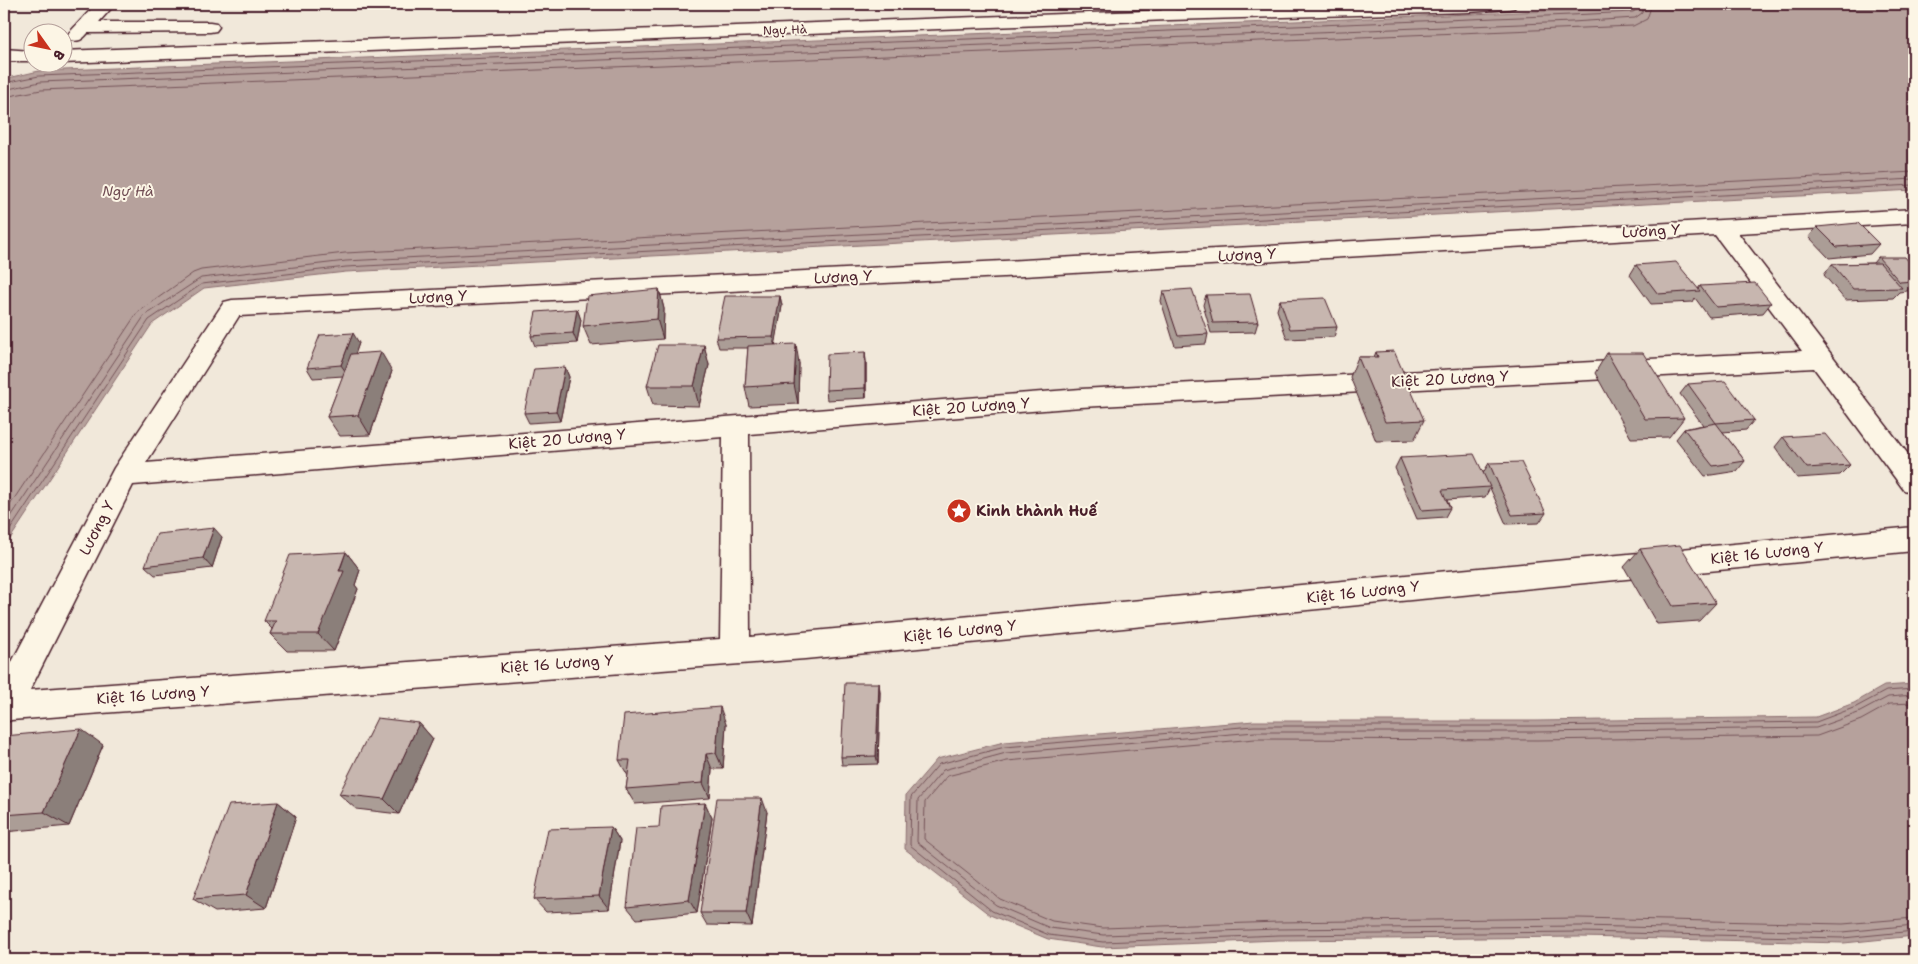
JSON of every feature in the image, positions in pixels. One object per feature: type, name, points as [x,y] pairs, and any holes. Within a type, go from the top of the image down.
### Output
[{"type":"street","points":[[72,40],[106,4]]},
{"type":"street","name":"Ngự Hà","points":[[72,57],[1168,10],[1469,7],[1508,4]]},
{"type":"street","points":[[85,28],[210,27]]},
{"type":"street","points":[[4,55],[22,56]]},
{"type":"street","name":"Lương Y","points":[[4,707],[124,475],[232,308],[1033,267],[1914,216]]},
{"type":"street","points":[[1721,228],[1914,482]]},
{"type":"street","name":"Kiệt 20 Lương Y","points":[[124,475],[1090,398],[1819,359]]},
{"type":"street","points":[[735,650],[736,425]]},
{"type":"street","name":"Kiệt 16 Lương Y","points":[[4,707],[805,646],[1914,539]]},
{"type":"water","name":"Ngự Hà","points":[[1632,4],[1908,4],[1914,8],[1914,190],[346,272],[204,288],[152,324],[4,548],[4,79],[35,72],[72,72],[72,70],[1634,7]]},
{"type":"water","points":[[1914,684],[1914,936],[1844,943],[1580,937],[1279,940],[1102,947],[1048,939],[990,915],[905,849],[906,795],[937,759],[1004,742],[1254,721],[1537,721],[1816,717],[1854,703],[1884,686]]},
{"type":"building","points":[[1858,223],[1879,244],[1837,247],[1817,227]]},
{"type":"building","points":[[1878,257],[1905,257],[1914,268],[1914,281],[1900,282]]},
{"type":"building","points":[[1676,262],[1700,291],[1658,294],[1636,265]]},
{"type":"building","points":[[1880,263],[1902,288],[1853,289],[1832,264]]},
{"type":"building","points":[[1755,283],[1771,303],[1716,307],[1700,286]]},
{"type":"building","points":[[659,289],[657,319],[583,326],[587,296]]},
{"type":"building","points":[[1192,289],[1208,334],[1178,336],[1163,291]]},
{"type":"building","points":[[1250,294],[1258,322],[1213,323],[1206,295]]},
{"type":"building","points":[[725,296],[780,296],[773,337],[716,338]]},
{"type":"building","points":[[1325,298],[1337,327],[1290,329],[1280,300]]},
{"type":"building","points":[[577,309],[573,333],[531,336],[536,312]]},
{"type":"building","points":[[353,333],[341,365],[307,368],[320,335]]},
{"type":"building","points":[[796,344],[794,384],[745,387],[748,346]]},
{"type":"building","points":[[658,345],[704,345],[694,386],[647,386]]},
{"type":"building","points":[[1394,351],[1424,420],[1385,422],[1358,357],[1378,357],[1376,352]]},
{"type":"building","points":[[381,352],[358,415],[327,417],[351,354]]},
{"type":"building","points":[[865,352],[865,388],[826,390],[827,354]]},
{"type":"building","points":[[1607,353],[1643,353],[1684,418],[1645,419]]},
{"type":"building","points":[[565,367],[556,411],[524,413],[534,369]]},
{"type":"building","points":[[1725,381],[1754,420],[1716,423],[1688,384]]},
{"type":"building","points":[[1716,423],[1745,461],[1713,466],[1684,429]]},
{"type":"building","points":[[1825,434],[1850,465],[1807,468],[1783,437]]},
{"type":"building","points":[[1474,454],[1490,487],[1442,490],[1450,508],[1422,510],[1400,458]]},
{"type":"building","points":[[1521,462],[1546,513],[1512,515],[1489,463]]},
{"type":"building","points":[[214,528],[203,558],[145,566],[157,534]]},
{"type":"building","points":[[1680,545],[1716,603],[1673,606],[1640,549]]},
{"type":"building","points":[[346,552],[339,571],[344,571],[318,634],[270,634],[276,621],[264,621],[290,555]]},
{"type":"building","points":[[845,683],[879,683],[876,756],[841,757]]},
{"type":"building","points":[[720,707],[716,753],[706,754],[703,783],[626,789],[630,760],[619,760],[624,715]]},
{"type":"building","points":[[377,718],[419,723],[384,799],[339,794]]},
{"type":"building","points":[[81,729],[44,812],[4,815],[4,736]]},
{"type":"building","points":[[717,798],[762,798],[746,913],[700,913]]},
{"type":"building","points":[[278,802],[246,895],[193,899],[229,805]]},
{"type":"building","points":[[705,803],[689,900],[627,907],[636,828],[659,827],[661,806]]},
{"type":"building","points":[[611,827],[599,896],[534,899],[548,829]]},
{"type":"place","name":"Kinh thành Huế","points":[[959,511]]}]
